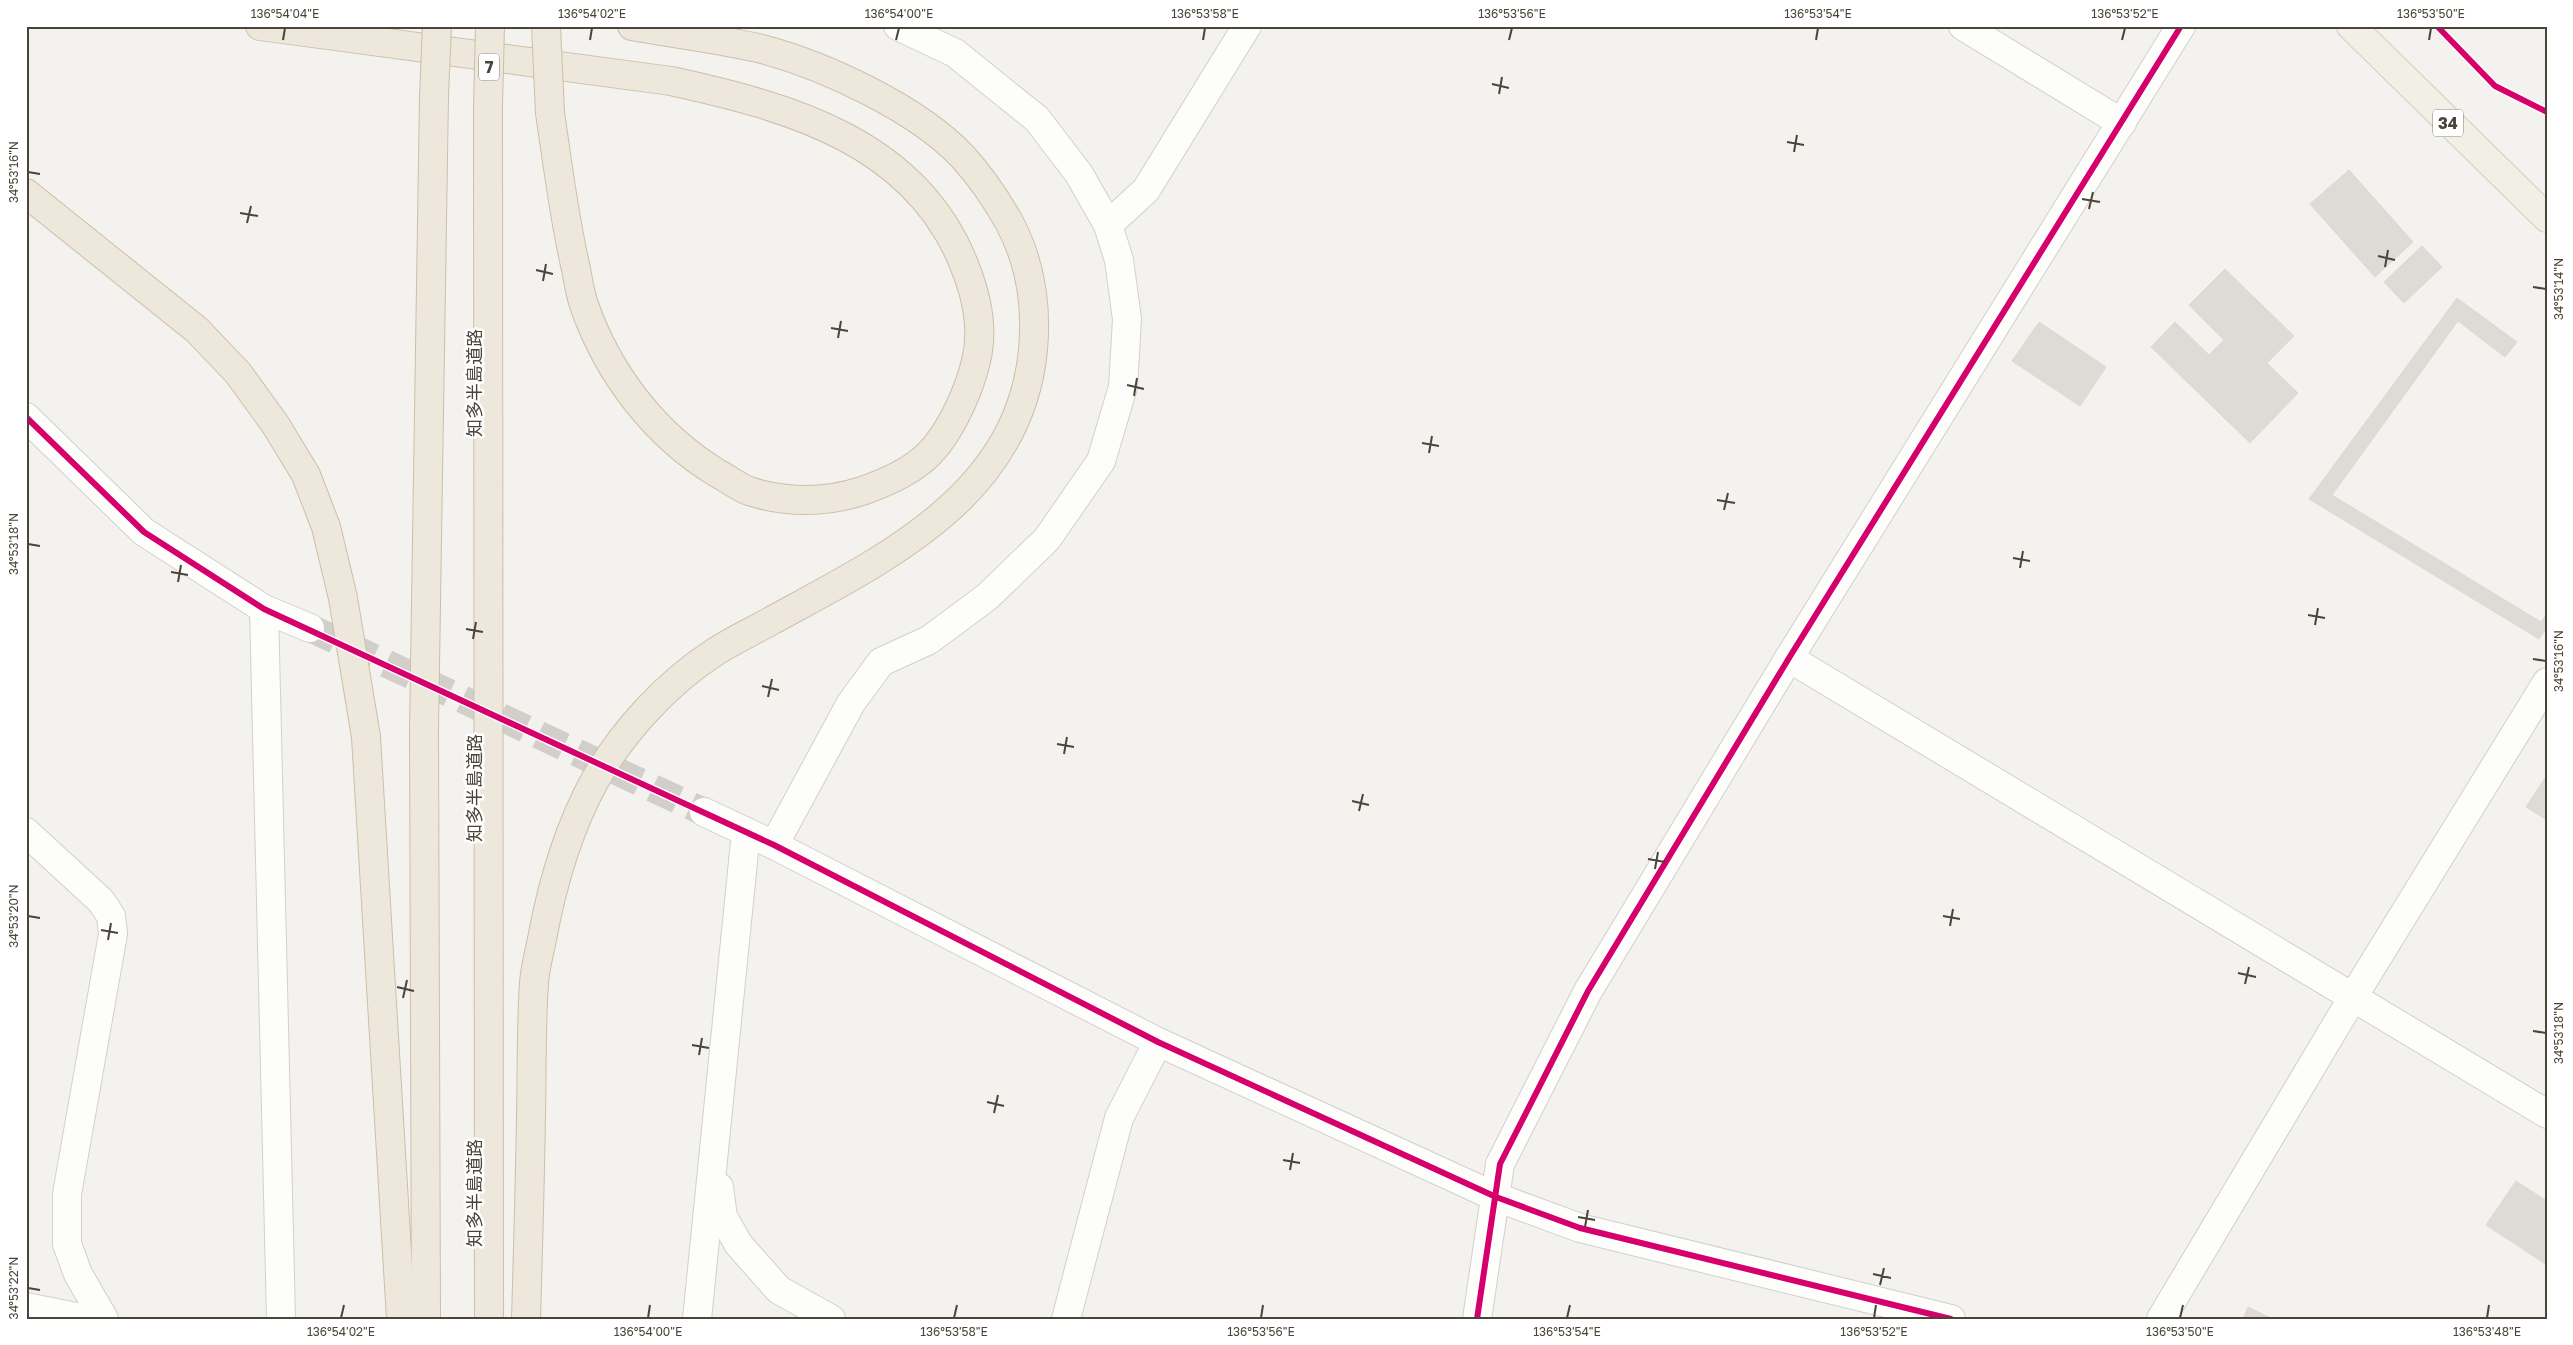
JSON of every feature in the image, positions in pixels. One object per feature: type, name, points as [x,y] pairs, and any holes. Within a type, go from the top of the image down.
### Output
[{"type":"highway","points":[[260,26],[671,81],[738,96],[795,113],[844,135],[892,165],[928,202],[957,245],[976,293],[981,342],[970,385],[949,426],[923,460],[883,484],[840,498],[797,501],[747,490],[689,456],[643,412],[607,354],[584,304],[568,235],[550,113],[546,26]]},
{"type":"highway","points":[[426,1319],[424,730],[434,96],[437,26]]},
{"type":"highway","name":"知多半島道路","points":[[489,1319],[488,107],[490,26]]},
{"type":"highway","points":[[526,1319],[534,979],[551,894],[571,833],[595,781],[623,739],[666,691],[714,652],[868,568],[934,524],[968,491],[997,457],[1020,413],[1032,364],[1036,320],[1029,275],[1015,234],[993,193],[961,154],[917,119],[868,91],[817,68],[762,50],[632,26]]},
{"type":"highway","points":[[26,193],[198,330],[238,373],[275,424],[306,475],[326,527],[343,598],[366,736],[401,1319]]},
{"type":"main road","name":"34","points":[[2351,26],[2547,218]]},
{"type":"street","points":[[774,845],[851,703],[881,662],[928,640],[988,598],[1047,539],[1101,461],[1123,387],[1127,318],[1119,260],[1108,225],[1079,174],[1038,119],[955,53],[898,26]]},
{"type":"street","points":[[1108,225],[1146,190],[1247,26]]},
{"type":"street","points":[[1963,26],[2122,123]]},
{"type":"street","points":[[1476,1319],[1500,1164],[1588,991],[1789,658],[2181,26]]},
{"type":"street","points":[[26,417],[144,532],[264,609],[310,628]]},
{"type":"street","points":[[264,609],[281,1319]]},
{"type":"street","points":[[1789,658],[2547,1114]]},
{"type":"street","points":[[2162,1319],[2353,997],[2547,682]]},
{"type":"street","points":[[704,812],[774,845],[1158,1042],[1496,1197],[1580,1228],[1950,1319]]},
{"type":"street","points":[[26,832],[101,901],[111,916],[113,934],[67,1194],[67,1244],[78,1274],[104,1319]]},
{"type":"street","points":[[697,1319],[746,832]]},
{"type":"street","points":[[1066,1319],[1119,1118],[1158,1042]]},
{"type":"street","points":[[714,1156],[723,1217],[739,1245],[780,1290],[831,1319]]},
{"type":"street","points":[[26,1306],[86,1319]]},
{"type":"building","points":[[2349,170],[2413,242],[2375,277],[2310,204]]},
{"type":"building","points":[[2422,246],[2442,267],[2404,303],[2384,282]]},
{"type":"building","points":[[2225,269],[2294,336],[2267,363],[2298,393],[2250,443],[2151,347],[2175,322],[2209,355],[2224,340],[2189,305]]},
{"type":"building","points":[[2457,298],[2517,342],[2505,357],[2458,321],[2332,495],[2541,622],[2547,614],[2547,627],[2539,639],[2309,499]]},
{"type":"building","points":[[2039,322],[2106,367],[2080,406],[2012,361]]},
{"type":"building","points":[[2547,775],[2547,820],[2526,807]]},
{"type":"building","points":[[2516,1181],[2547,1201],[2547,1265],[2486,1225]]},
{"type":"building","points":[[2248,1307],[2273,1319],[2243,1319]]},
{"type":"tunnel","points":[[310,628],[704,812]]},
{"type":"cycle path","points":[[1477,1319],[1500,1164],[1588,991],[1789,658],[2181,26]]},
{"type":"cycle path","points":[[2437,26],[2495,86],[2547,112]]},
{"type":"cycle path","points":[[26,417],[144,532],[264,609],[774,845],[1158,1042],[1496,1197],[1580,1228],[1951,1319]]}]
